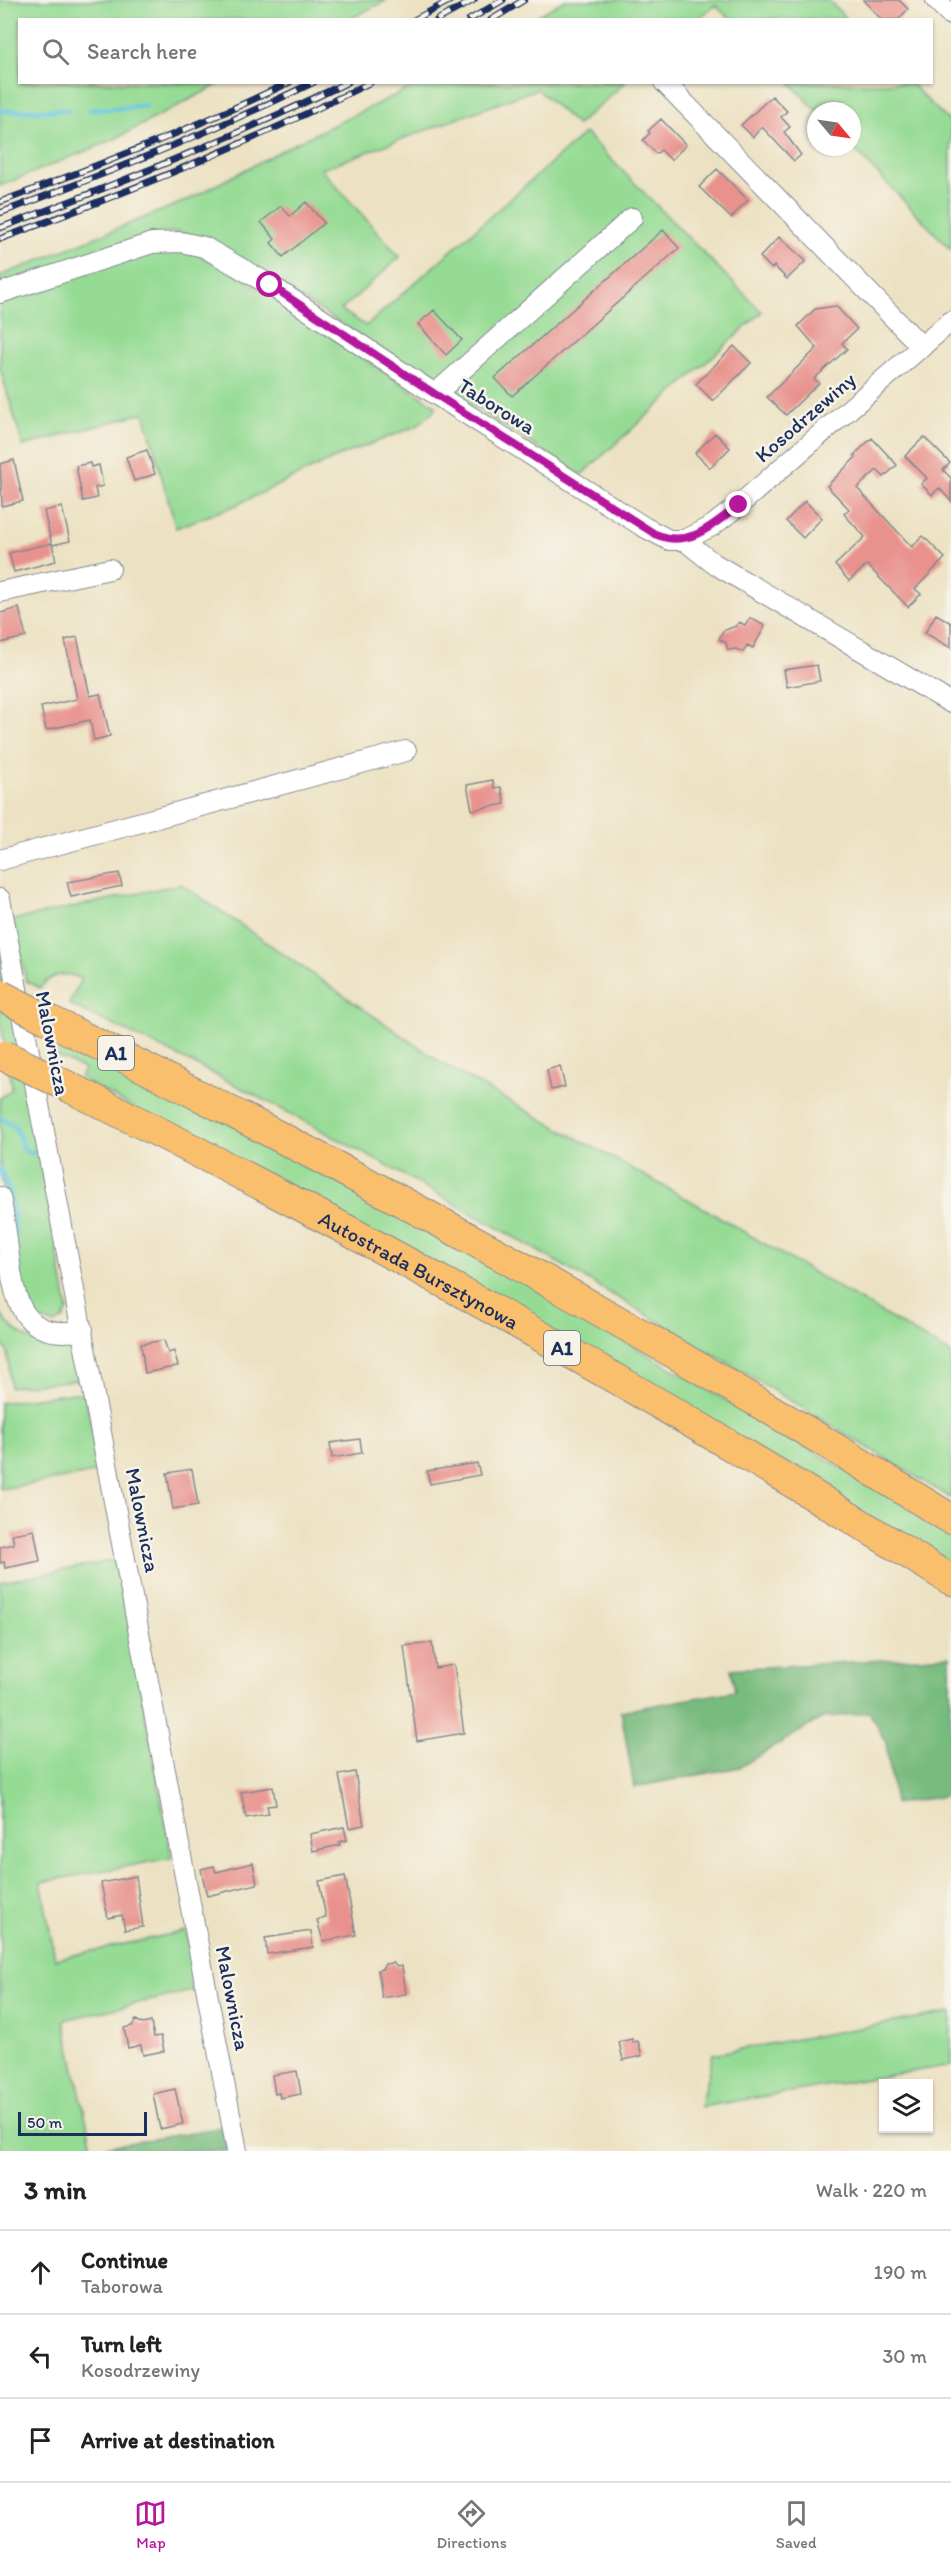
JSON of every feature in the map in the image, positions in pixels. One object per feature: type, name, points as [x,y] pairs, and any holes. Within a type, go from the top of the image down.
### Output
[{"type":"highway","name":"A1","points":[[0,995],[291,1142],[525,1268],[680,1356],[951,1519]]},
{"type":"highway","name":"Autostrada Bursztynowa","points":[[2,1055],[363,1238],[493,1309],[766,1467],[951,1580]]},
{"type":"street","points":[[936,0],[951,15]]},
{"type":"street","points":[[666,84],[922,347]]},
{"type":"street","points":[[435,394],[632,218]]},
{"type":"street","name":"Taborowa","points":[[0,293],[134,248],[167,242],[192,243],[218,253],[655,534],[669,540],[684,540],[712,563],[951,703]]},
{"type":"street","name":"Kosodrzewiny","points":[[684,540],[712,526],[739,505],[951,321]]},
{"type":"street","points":[[0,592],[110,569]]},
{"type":"street","points":[[0,860],[406,751]]},
{"type":"street","name":"Malownicza","points":[[0,899],[237,2151]]},
{"type":"street","points":[[0,1197],[4,1220],[5,1296],[13,1315],[37,1332],[58,1333],[83,1330]]},
{"type":"green space","points":[[0,0],[387,0],[352,18],[18,18],[18,84],[219,84],[115,139],[0,186]]},
{"type":"green space","points":[[565,0],[828,0],[846,18],[729,18],[715,5],[699,18],[534,18]]},
{"type":"green space","points":[[418,84],[624,84],[577,125],[537,89],[321,169],[400,257],[341,310],[366,326],[585,133],[762,312],[581,475],[207,239],[175,232],[153,235],[0,286],[0,276],[188,200],[286,148]]},
{"type":"green space","points":[[791,84],[911,84],[951,123],[951,250],[861,156],[861,102],[808,102]]},
{"type":"green space","points":[[187,250],[224,266],[436,406],[436,409],[417,426],[339,456],[234,506],[176,528],[144,413],[23,446],[0,368],[0,298],[132,254]]},
{"type":"green space","points":[[181,884],[451,1069],[707,1210],[951,1354],[951,1498],[675,1331],[490,1223],[206,1070],[69,1004],[81,979],[70,975],[59,975],[44,983],[40,988],[26,981],[13,920]]},
{"type":"green space","points":[[0,941],[68,1310],[63,1319],[55,1324],[24,1316],[9,1206],[0,1175],[0,1098],[10,1091],[12,1086],[0,1019]]},
{"type":"green space","points":[[53,1044],[83,1060],[89,1049],[463,1246],[951,1532],[951,1568],[80,1078],[84,1069],[55,1055]]},
{"type":"green space","points":[[0,1313],[12,1328],[29,1339],[75,1346],[83,1374],[77,1380],[10,1387],[8,1353],[0,1340]]},
{"type":"green space","points":[[74,1393],[85,1394],[101,1472],[0,1489],[0,1403]]},
{"type":"green space","points":[[117,1560],[172,1858],[41,1882],[55,1959],[186,1931],[197,1990],[64,2020],[93,2151],[0,2151],[0,1582]]},
{"type":"green space","points":[[950,1656],[951,1795],[895,1804],[886,1743],[869,1712],[822,1718],[740,1767],[634,1787],[621,1711],[735,1691],[731,1669]]},
{"type":"green space","points":[[951,2012],[951,2065],[700,2107],[713,2054]]},
{"type":"green space","points":[[223,2127],[228,2151],[93,2151],[93,2149]]},
{"type":"building","points":[[863,0],[899,0],[908,9],[900,18],[880,18]]},
{"type":"building","points":[[772,96],[787,111],[781,117],[790,127],[784,132],[801,155],[794,161],[762,127],[753,137],[741,125]]},
{"type":"building","points":[[661,119],[686,145],[671,160],[661,150],[656,154],[643,140],[650,133],[648,131]]},
{"type":"building","points":[[717,169],[748,200],[731,218],[699,187]]},
{"type":"building","points":[[306,202],[324,223],[283,257],[271,243],[275,239],[261,222],[281,206],[290,216]]},
{"type":"building","points":[[663,230],[679,248],[512,396],[495,378]]},
{"type":"building","points":[[779,237],[806,261],[787,279],[774,266],[772,269],[760,257]]},
{"type":"building","points":[[836,306],[857,329],[842,343],[847,349],[814,379],[819,383],[786,415],[767,397],[817,348],[798,326],[815,309]]},
{"type":"building","points":[[434,310],[462,340],[446,355],[418,324]]},
{"type":"building","points":[[734,346],[751,363],[713,401],[696,384]]},
{"type":"building","points":[[715,433],[730,448],[710,468],[695,453]]},
{"type":"building","points":[[924,437],[950,463],[943,470],[951,478],[951,501],[939,488],[932,495],[921,484],[927,478],[905,456]]},
{"type":"building","points":[[872,438],[897,465],[884,477],[877,470],[857,488],[912,547],[923,536],[945,558],[915,589],[921,594],[908,607],[867,565],[849,581],[835,565],[865,537],[844,514],[849,509],[827,486]]},
{"type":"building","points":[[147,450],[155,474],[134,481],[126,457]]},
{"type":"building","points":[[14,460],[23,501],[2,506],[0,464]]},
{"type":"building","points":[[90,463],[91,467],[99,465],[103,486],[95,488],[97,498],[83,501],[76,466]]},
{"type":"building","points":[[805,501],[822,518],[803,538],[786,521]]},
{"type":"building","points":[[62,507],[70,541],[52,545],[44,511]]},
{"type":"building","points":[[52,543],[56,561],[14,572],[9,553]]},
{"type":"building","points":[[19,608],[26,637],[0,643],[0,613]]},
{"type":"building","points":[[936,614],[951,623],[951,648],[925,633]]},
{"type":"building","points":[[750,618],[765,626],[753,648],[747,645],[743,652],[736,649],[728,650],[726,643],[719,639],[723,631],[736,626],[739,622],[745,625]]},
{"type":"building","points":[[77,637],[90,696],[100,694],[110,736],[94,740],[90,720],[46,730],[41,707],[77,699],[65,640]]},
{"type":"building","points":[[817,665],[820,681],[787,687],[784,670]]},
{"type":"building","points":[[493,780],[494,788],[501,787],[505,804],[472,810],[467,785]]},
{"type":"building","points":[[119,873],[122,886],[71,897],[67,882]]},
{"type":"building","points":[[560,1066],[565,1087],[551,1090],[547,1070]]},
{"type":"building","points":[[164,1340],[168,1353],[174,1351],[178,1366],[145,1373],[141,1344]]},
{"type":"building","points":[[360,1439],[362,1453],[332,1458],[330,1443]]},
{"type":"building","points":[[477,1463],[480,1475],[430,1484],[427,1471]]},
{"type":"building","points":[[192,1469],[198,1505],[173,1509],[167,1473]]},
{"type":"building","points":[[34,1530],[40,1561],[5,1568],[4,1562],[0,1563],[0,1547],[14,1544],[12,1534]]},
{"type":"building","points":[[432,1643],[435,1668],[454,1665],[464,1733],[417,1741],[404,1646]]},
{"type":"building","points":[[355,1772],[364,1825],[349,1828],[339,1775]]},
{"type":"building","points":[[273,1787],[276,1805],[267,1806],[269,1814],[246,1818],[241,1792]]},
{"type":"building","points":[[344,1827],[347,1840],[339,1842],[340,1845],[313,1851],[310,1834]]},
{"type":"building","points":[[253,1863],[257,1884],[207,1896],[201,1869],[214,1866],[216,1872]]},
{"type":"building","points":[[136,1876],[143,1927],[125,1930],[122,1915],[108,1918],[101,1883]]},
{"type":"building","points":[[345,1876],[356,1935],[323,1941],[317,1920],[326,1918],[319,1881]]},
{"type":"building","points":[[311,1931],[313,1947],[267,1954],[265,1938]]},
{"type":"building","points":[[393,1963],[397,1967],[402,1966],[406,1994],[382,1998],[378,1970],[382,1969],[385,1964]]},
{"type":"building","points":[[136,2020],[143,2024],[151,2022],[154,2037],[161,2036],[164,2051],[143,2055],[141,2045],[128,2048],[124,2028],[132,2026]]},
{"type":"building","points":[[632,2039],[633,2042],[638,2041],[642,2056],[623,2060],[619,2042]]},
{"type":"building","points":[[297,2071],[301,2094],[280,2098],[279,2093],[275,2094],[272,2075]]},
{"type":"building","points":[[175,2089],[183,2124],[160,2129],[153,2094]]},
{"type":"waterway","points":[[90,110],[146,106]]},
{"type":"waterway","points":[[0,111],[68,110]]},
{"type":"waterway","points":[[0,1118],[15,1126],[24,1149],[29,1153],[34,1152]]},
{"type":"waterway","points":[[0,1169],[10,1193],[15,1234]]},
{"type":"railway","points":[[418,18],[451,0]]},
{"type":"railway","points":[[441,18],[474,0]]},
{"type":"railway","points":[[472,18],[503,0]]},
{"type":"railway","points":[[494,18],[524,0]]},
{"type":"railway","points":[[0,202],[146,146],[286,84]]},
{"type":"railway","points":[[0,213],[158,152],[310,84]]},
{"type":"railway","points":[[0,228],[176,159],[344,84]]},
{"type":"railway","points":[[0,239],[188,166],[280,126],[367,84]]},
{"type":"route","points":[[270,285],[435,394],[655,534],[669,540],[684,540],[712,526],[739,505]]}]
